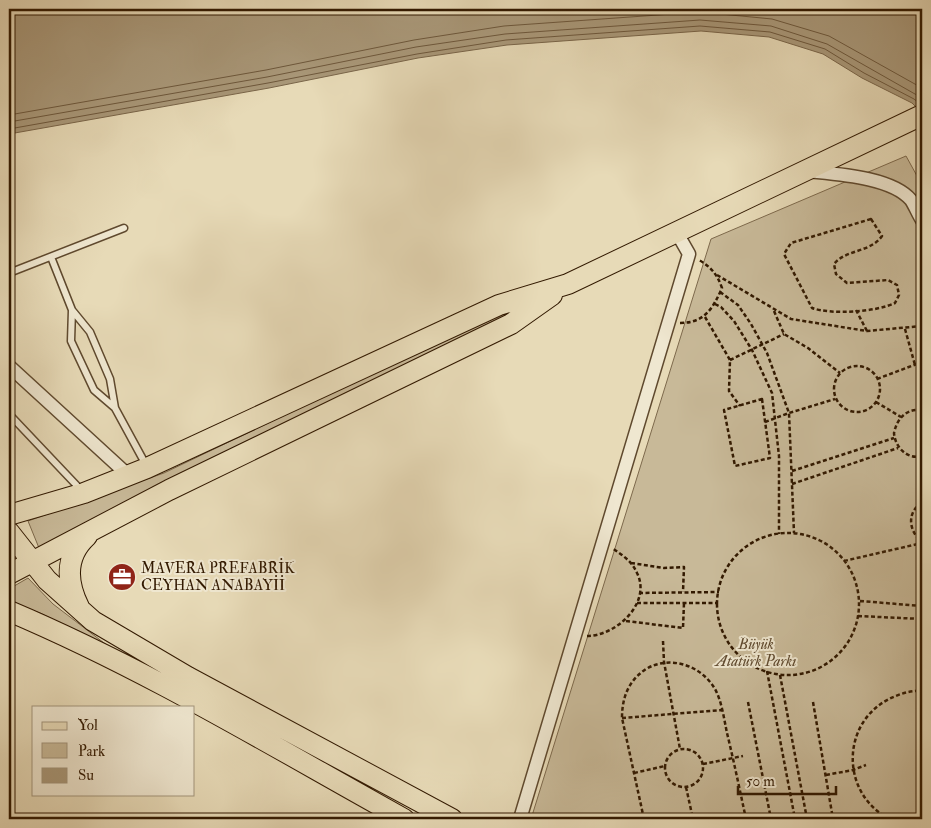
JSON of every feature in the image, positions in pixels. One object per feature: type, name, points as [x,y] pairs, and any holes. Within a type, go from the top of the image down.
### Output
[{"type":"main road","points":[[9,515],[84,493],[147,468],[499,305],[568,284],[922,115]]},
{"type":"main road","points":[[9,574],[100,524],[511,324],[568,284]]},
{"type":"main road","points":[[81,611],[71,590],[70,562],[81,541],[100,524]]},
{"type":"main road","points":[[10,534],[32,562],[81,611],[126,642],[452,819]]},
{"type":"main road","points":[[9,611],[61,633],[180,694],[404,819]]},
{"type":"street","points":[[806,171],[850,176],[890,186],[910,200],[922,220]]},
{"type":"street","points":[[520,819],[605,542],[689,254],[677,233]]},
{"type":"street","points":[[9,366],[128,475]]},
{"type":"lane","points":[[9,273],[124,228]]},
{"type":"lane","points":[[51,257],[72,310],[90,332],[110,379],[115,408],[147,468]]},
{"type":"lane","points":[[72,310],[71,341],[94,390],[115,408]]},
{"type":"lane","points":[[9,414],[84,493]]},
{"type":"path","points":[[871,219],[882,236],[868,248],[839,258],[834,264],[836,274],[847,283],[888,280],[897,285],[899,295],[896,303],[884,308],[856,310],[823,312],[812,308],[784,254],[791,243],[871,219]]},
{"type":"path","points":[[689,254],[708,265],[717,275],[791,319],[867,331],[922,326]]},
{"type":"path","points":[[671,318],[681,323],[694,322],[705,317],[715,304],[722,288],[717,275]]},
{"type":"path","points":[[720,292],[738,305],[762,344],[780,384],[789,412],[794,533]]},
{"type":"path","points":[[715,304],[721,307],[734,321],[752,350],[772,393],[779,456],[779,534]]},
{"type":"path","points":[[774,309],[784,334],[808,348],[840,373]]},
{"type":"path","points":[[856,310],[867,331]]},
{"type":"path","points":[[705,317],[730,360],[729,391],[740,406]]},
{"type":"path","points":[[905,329],[915,364]]},
{"type":"path","points":[[730,360],[784,334]]},
{"type":"path","points":[[877,379],[922,362]]},
{"type":"path","points":[[860,366],[871,371],[877,379],[880,392],[876,402],[864,412],[852,412],[842,408],[835,399],[834,384],[840,373],[849,367],[860,366]]},
{"type":"path","points":[[762,399],[765,422],[770,458],[735,466],[724,410],[762,399]]},
{"type":"path","points":[[765,422],[789,412],[835,399]]},
{"type":"path","points":[[876,402],[900,417]]},
{"type":"path","points":[[922,410],[908,412],[900,417],[895,424],[894,438],[898,448],[908,455],[922,456]]},
{"type":"path","points":[[792,471],[894,438]]},
{"type":"path","points":[[792,484],[898,448]]},
{"type":"path","points":[[844,561],[922,542],[913,532],[911,520],[916,508],[922,503]]},
{"type":"path","points":[[794,533],[816,538],[838,552],[854,575],[860,600],[858,616],[852,636],[836,657],[821,668],[796,675],[780,675],[750,665],[733,650],[723,634],[716,603],[723,574],[736,556],[752,543],[770,535],[794,533]]},
{"type":"path","points":[[576,637],[594,636],[626,621],[635,610],[639,593],[638,575],[632,563],[605,542]]},
{"type":"path","points":[[632,563],[664,568],[684,567],[683,592]]},
{"type":"path","points":[[639,593],[719,592]]},
{"type":"path","points":[[860,600],[922,606]]},
{"type":"path","points":[[636,603],[716,603]]},
{"type":"path","points":[[626,621],[683,628],[684,603]]},
{"type":"path","points":[[858,616],[922,619]]},
{"type":"path","points":[[663,641],[664,662],[680,749]]},
{"type":"path","points":[[644,819],[622,718],[622,703],[629,685],[639,674],[664,662],[679,663],[695,669],[705,676],[715,690],[722,710],[746,819]]},
{"type":"path","points":[[767,671],[795,819]]},
{"type":"path","points":[[780,675],[807,819]]},
{"type":"path","points":[[916,675],[922,675]]},
{"type":"path","points":[[890,819],[870,805],[858,786],[853,770],[852,750],[856,734],[867,716],[880,704],[900,694],[922,691]]},
{"type":"path","points":[[741,819],[771,818],[748,702]]},
{"type":"path","points":[[813,702],[833,819]]},
{"type":"path","points":[[622,718],[722,710]]},
{"type":"path","points":[[680,749],[694,751],[703,764],[700,779],[692,785],[686,786],[676,785],[669,779],[665,766],[668,757],[680,749]]},
{"type":"path","points":[[703,764],[743,756]]},
{"type":"path","points":[[826,775],[853,770],[866,765]]},
{"type":"path","points":[[634,773],[665,766]]},
{"type":"path","points":[[686,786],[693,819]]},
{"type":"green space","name":"Büyük Atatürk Parkı","points":[[906,156],[922,185],[922,819],[531,819],[711,239]]},
{"type":"green space","points":[[512,306],[515,311],[169,479],[39,548],[28,521],[164,473]]},
{"type":"green space","points":[[28,578],[53,604],[108,646],[40,613],[9,602],[9,589]]},
{"type":"water","points":[[9,9],[922,9],[922,113],[912,103],[862,78],[823,54],[769,37],[701,31],[507,45],[418,58],[269,88],[9,134]]},
{"type":"place","name":"MAVERA PREFABRİK CEYHAN ANABAYİİ","points":[[122,577]]}]
